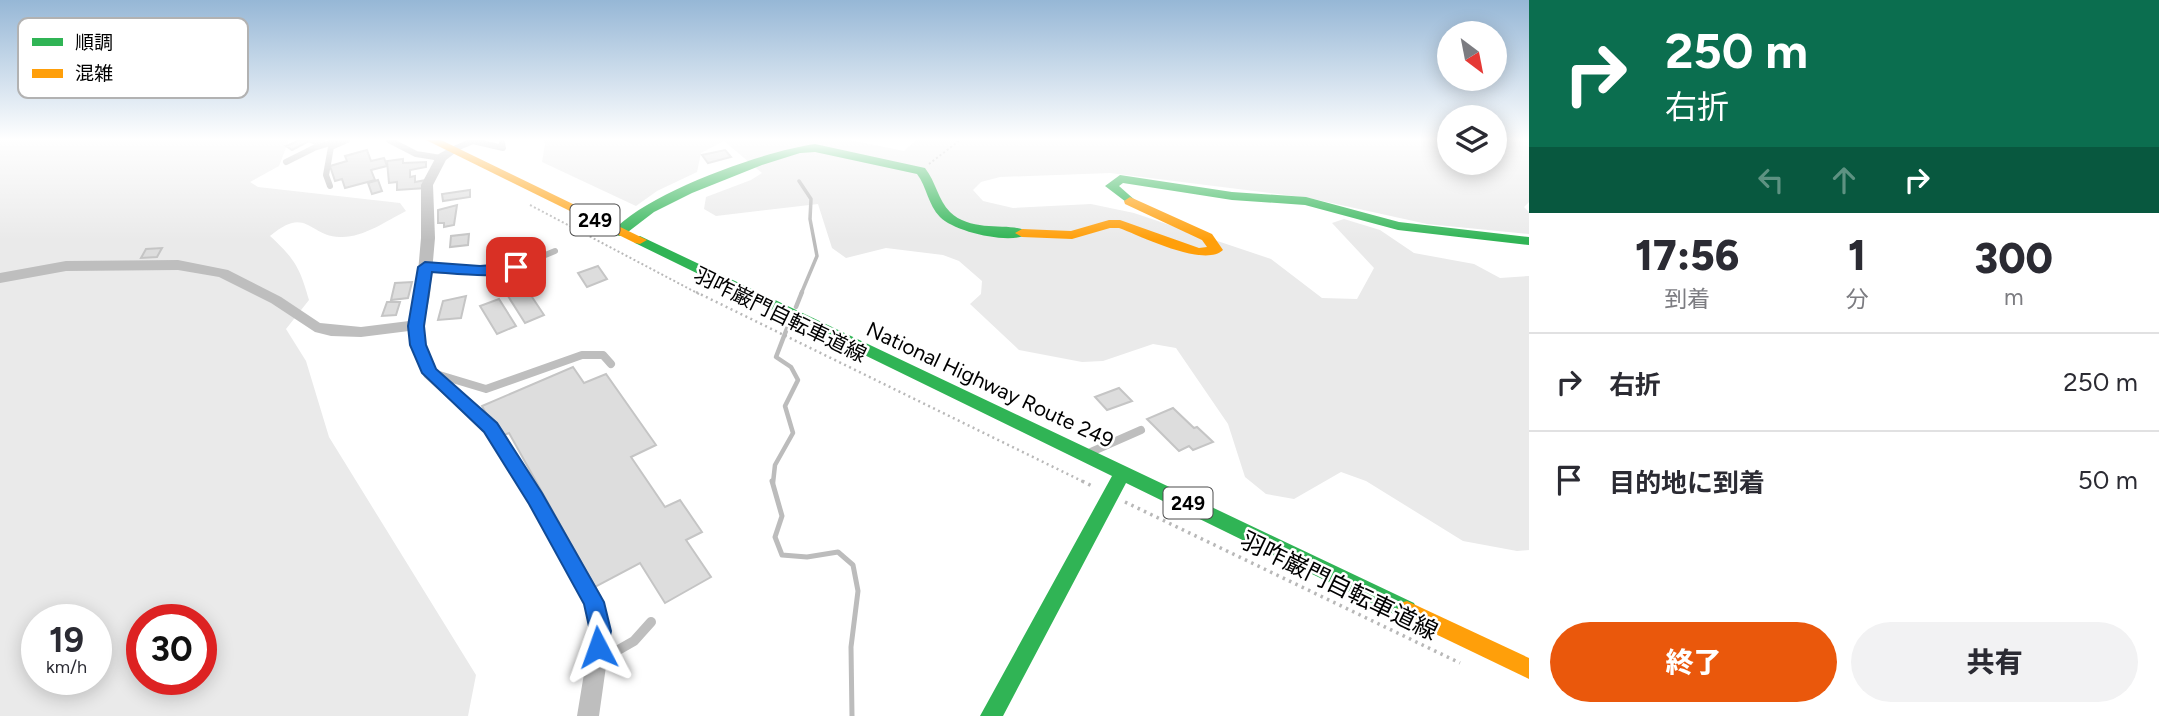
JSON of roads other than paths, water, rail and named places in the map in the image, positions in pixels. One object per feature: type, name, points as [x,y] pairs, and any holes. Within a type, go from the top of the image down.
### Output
[{"type":"main road","name":"National Highway Route 249","points":[[490,173],[1124,472],[1529,669]]},
{"type":"main road","points":[[619,232],[653,207],[732,173]]},
{"type":"main road","points":[[924,173],[937,208],[948,219],[990,234],[1066,235],[1121,224],[1196,252],[1209,255],[1214,253],[1216,250],[1206,237],[1126,199],[1114,190],[1111,186],[1119,179],[1232,196],[1306,201],[1398,226],[1529,241]]},
{"type":"main road","points":[[991,716],[1124,472]]},
{"type":"street","points":[[434,173],[427,185],[428,238],[416,326],[418,345],[430,373],[491,428],[536,498],[594,602],[601,631],[588,716]]},
{"type":"street","points":[[0,278],[65,266],[178,265],[223,273],[276,300],[315,327],[331,331],[361,332],[416,326]]},
{"type":"lane","points":[[326,173],[330,186]]},
{"type":"lane","points":[[425,267],[480,271],[516,267],[555,251]]},
{"type":"lane","points":[[430,373],[486,389],[582,355],[603,355],[611,365]]},
{"type":"lane","points":[[1085,454],[1141,430]]},
{"type":"lane","points":[[596,663],[634,641],[651,622]]},
{"type":"waterway","points":[[799,181],[811,199],[810,219],[817,256],[801,294]]},
{"type":"waterway","points":[[796,307],[802,292]]},
{"type":"waterway","points":[[773,483],[775,465],[793,433],[785,406],[798,380],[791,367],[776,357],[791,318]]},
{"type":"waterway","points":[[772,481],[782,516],[775,537],[782,555],[807,557],[838,552],[853,565],[858,591],[851,647],[852,716]]}]
